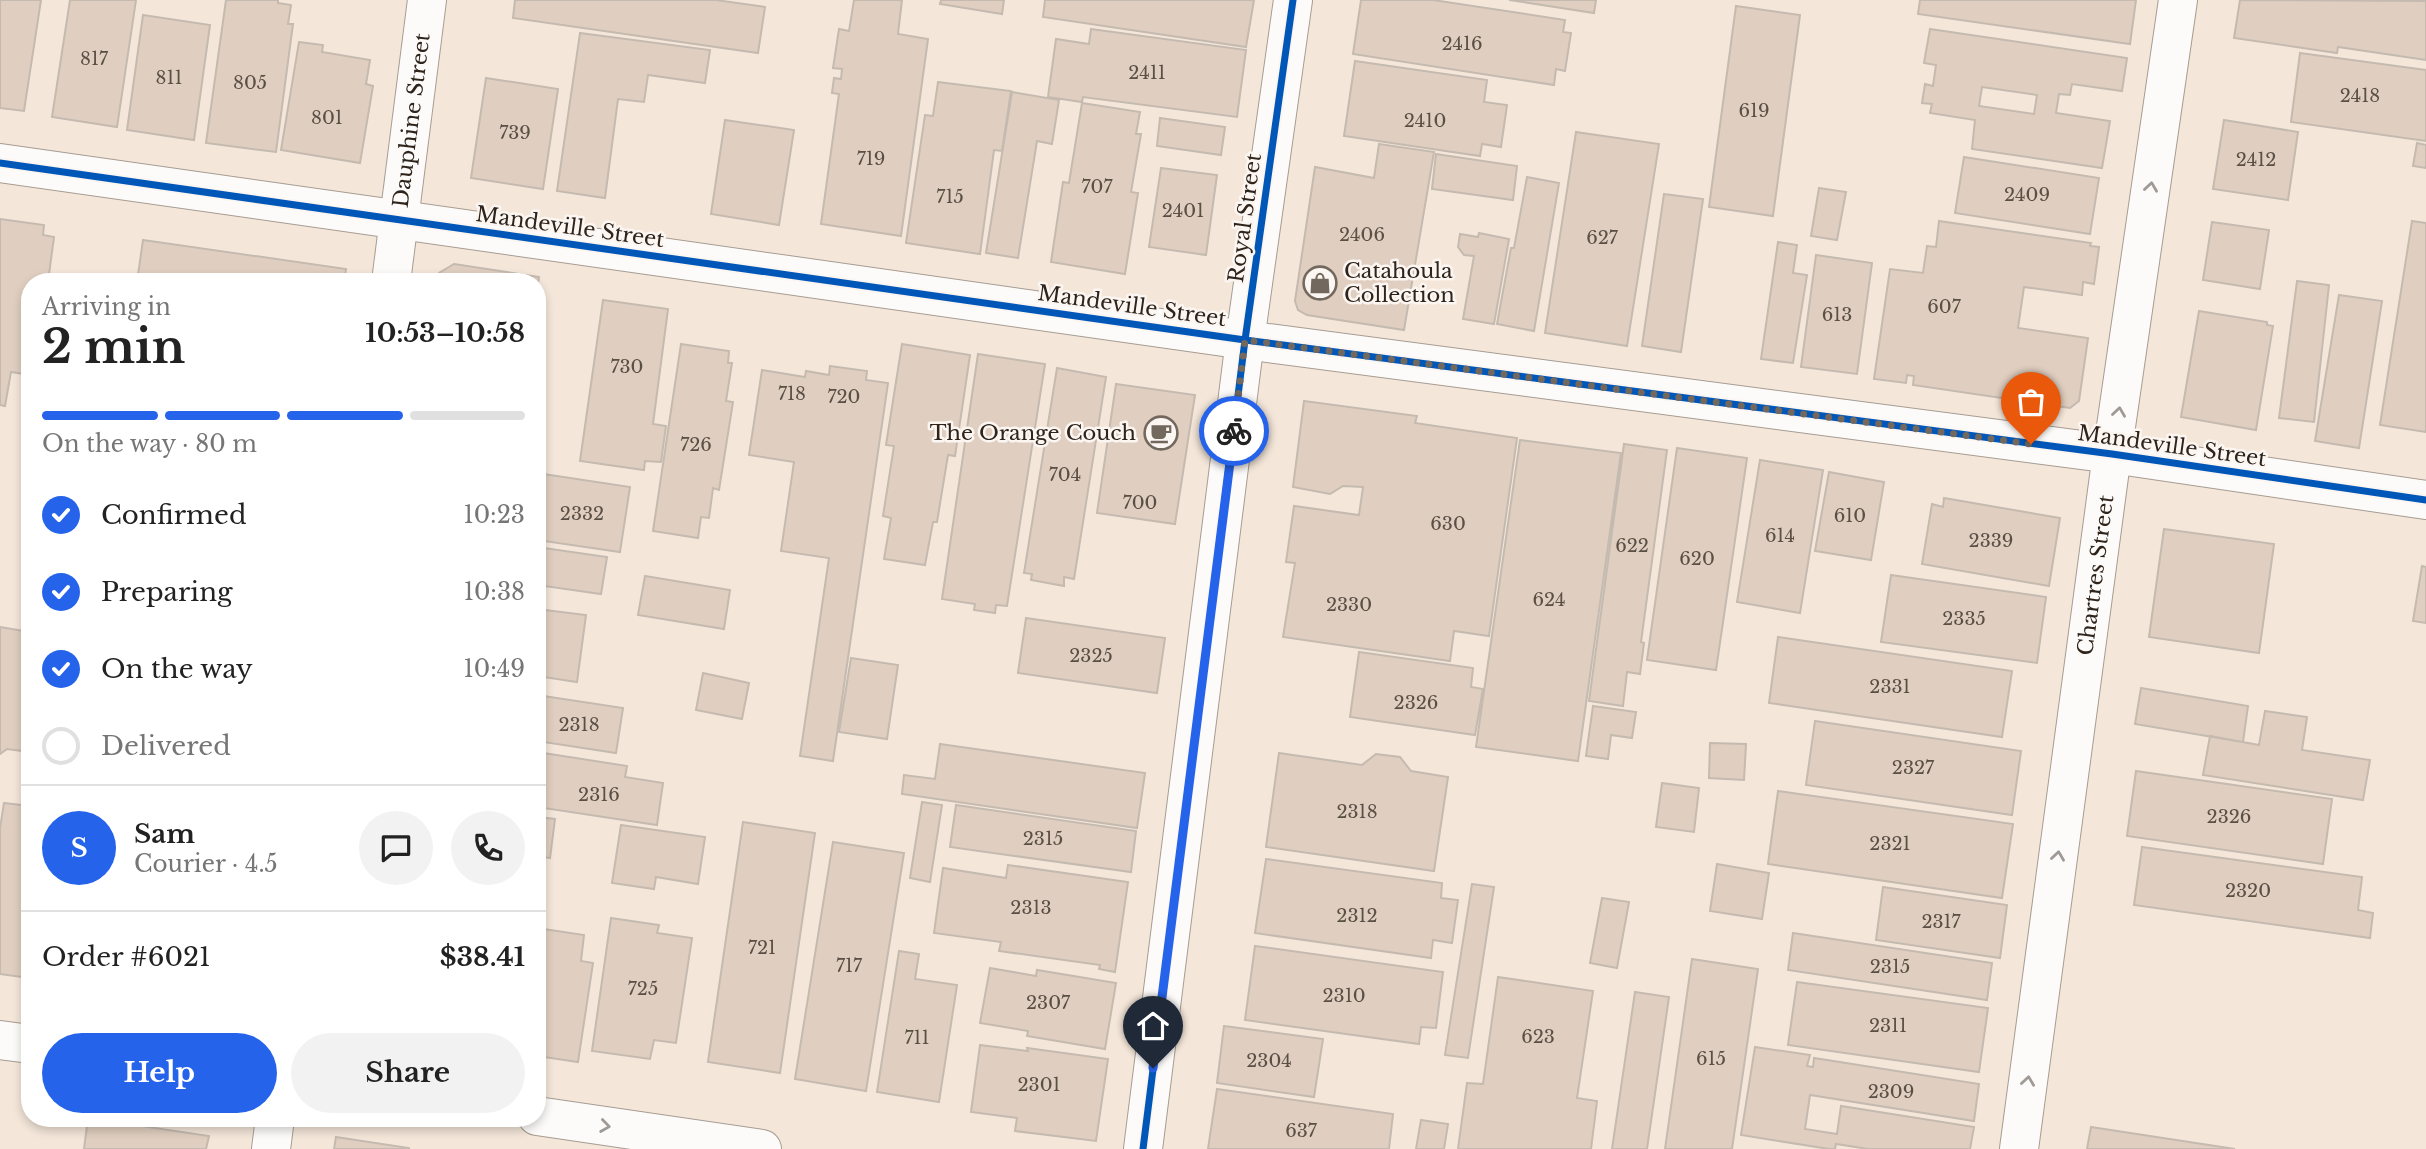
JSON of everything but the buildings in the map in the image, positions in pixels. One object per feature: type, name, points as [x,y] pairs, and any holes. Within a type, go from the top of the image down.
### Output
[{"type":"street","name":"Dauphine Street","points":[[392,273],[427,0]]},
{"type":"street","name":"Royal Street","points":[[1143,1149],[1245,340],[1293,0]]},
{"type":"street","name":"Chartres Street","points":[[2019,1149],[2112,454],[2178,0]]},
{"type":"street","name":"Mandeville Street","points":[[0,163],[1245,340],[2112,454],[2426,500]]},
{"type":"street","points":[[0,1040],[21,1043]]},
{"type":"street","points":[[546,1117],[762,1149]]},
{"type":"street","points":[[271,1149],[274,1127]]},
{"type":"cycle path","points":[[1143,1149],[1245,340],[1293,0]]},
{"type":"cycle path","points":[[0,163],[1245,340],[2112,454],[2426,500]]},
{"type":"way so far","points":[[1234,431],[1245,340],[2031,444]]},
{"type":"place","name":"Catahoula Collection","points":[[1320,283]]},
{"type":"place","name":"The Orange Couch","points":[[1161,433]]},
{"type":"route","points":[[1153,1068],[1234,431]]}]
